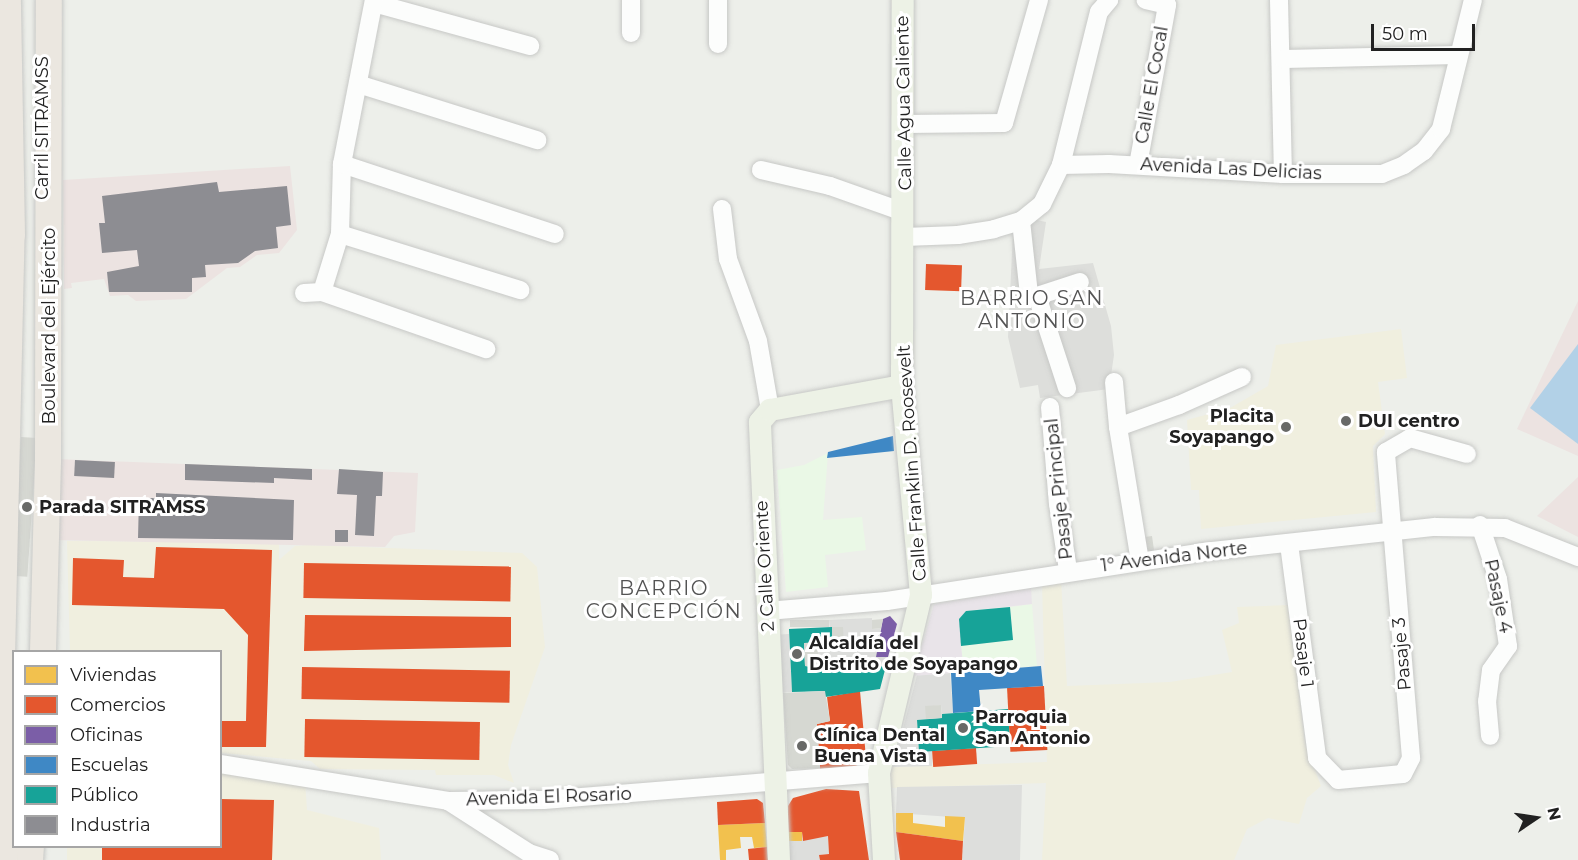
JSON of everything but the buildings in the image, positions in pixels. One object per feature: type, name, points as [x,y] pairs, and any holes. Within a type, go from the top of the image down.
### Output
[{"type":"highway","name":"Boulevard del Ejército","points":[[4,849],[6,807],[1,719],[3,486],[12,236],[5,48],[8,0]]},
{"type":"highway","name":"Boulevard del Ejército","points":[[43,650],[48,459],[49,0]]},
{"type":"main road","name":"Carril SITRAMSS","points":[[14,650],[20,178],[18,0]]},
{"type":"main road","name":"Carril SITRAMSS","points":[[37,650],[42,0]]},
{"type":"main road","name":"Calle Agua Caliente","points":[[903,0],[904,209]]},
{"type":"main road","name":"Calle Franklin D. Roosevelt","points":[[884,860],[879,773],[921,595],[902,386],[904,209]]},
{"type":"main road","points":[[770,410],[902,386]]},
{"type":"main road","name":"2 Calle Oriente","points":[[770,410],[759,429],[779,860]]},
{"type":"main road","points":[[6,807],[12,741]]},
{"type":"street","points":[[631,0],[631,33]]},
{"type":"street","points":[[718,0],[718,44]]},
{"type":"street","points":[[904,124],[1004,123],[1039,0]]},
{"type":"street","points":[[904,237],[958,236],[1021,221],[1042,204],[1061,165],[1100,12],[1109,0]]},
{"type":"street","name":"Calle El Cocal","points":[[1138,165],[1167,4],[1146,0]]},
{"type":"street","points":[[1279,0],[1283,174]]},
{"type":"street","name":"Avenida Las Delicias","points":[[1061,165],[1138,165],[1283,174],[1382,174],[1404,165],[1425,151],[1441,129],[1473,0]]},
{"type":"street","points":[[486,349],[314,293],[340,234],[342,164],[374,1],[530,46]]},
{"type":"street","points":[[1282,59],[1460,54]]},
{"type":"street","points":[[358,84],[537,140]]},
{"type":"street","points":[[342,164],[555,234]]},
{"type":"street","points":[[761,170],[830,186],[904,209]]},
{"type":"street","points":[[722,209],[728,259],[758,341],[770,410]]},
{"type":"street","points":[[1021,221],[1025,285],[1029,295],[1037,296],[1080,282]]},
{"type":"street","points":[[340,234],[520,290]]},
{"type":"street","points":[[1037,296],[1067,388]]},
{"type":"street","points":[[1118,427],[1242,377]]},
{"type":"street","points":[[1114,382],[1118,427],[1140,561]]},
{"type":"street","name":"Pasaje Principal","points":[[1050,407],[1068,570]]},
{"type":"street","name":"Pasaje 3","points":[[1319,762],[1338,780],[1402,774],[1411,758],[1386,452],[1410,438],[1467,454]]},
{"type":"street","name":"1° Avenida Norte","points":[[767,611],[921,595],[1068,570],[1140,561],[1391,532],[1480,525],[1504,528],[1578,557]]},
{"type":"street","name":"Pasaje 4","points":[[1480,525],[1498,579],[1508,646],[1491,670],[1487,701],[1490,736]]},
{"type":"street","name":"Pasaje 1","points":[[1289,544],[1319,762]]},
{"type":"street","name":"Avenida El Rosario","points":[[222,764],[448,801],[524,801],[879,773]]},
{"type":"street","points":[[448,801],[529,854],[550,860]]},
{"type":"shaded area","points":[[290,166],[297,230],[279,253],[257,255],[240,267],[227,268],[186,299],[136,301],[128,295],[110,296],[104,279],[71,283],[72,288],[64,289],[63,180]]},
{"type":"shaded area","points":[[1032,219],[1046,222],[1039,269],[1093,263],[1111,326],[1114,355],[1109,389],[1040,398],[1038,385],[1020,388],[1008,337],[1013,231]]},
{"type":"shaded area","points":[[1578,301],[1578,456],[1517,429]]},
{"type":"shaded area","name":"Placita Soyapango","points":[[1401,329],[1407,378],[1378,382],[1385,434],[1373,446],[1376,512],[1201,529],[1199,490],[1191,490],[1187,420],[1230,408],[1268,386],[1276,345]]},
{"type":"shaded area","points":[[1578,344],[1578,444],[1530,408]]},
{"type":"shaded area","points":[[828,453],[823,520],[862,517],[866,550],[825,555],[828,587],[786,592],[777,470],[804,465]]},
{"type":"shaded area","points":[[55,459],[418,473],[415,532],[394,536],[385,547],[53,540]]},
{"type":"shaded area","points":[[1578,477],[1578,537],[1537,516]]},
{"type":"shaded area","points":[[67,541],[279,542],[279,560],[295,546],[307,545],[522,553],[537,567],[545,647],[511,745],[508,765],[514,783],[494,775],[436,775],[435,770],[320,769],[311,761],[222,753],[222,650],[70,650]]},
{"type":"shaded area","points":[[1061,580],[1067,686],[1170,682],[1232,672],[1222,630],[1239,623],[1237,607],[1288,605],[1305,743],[1321,786],[1307,798],[1299,824],[1268,818],[1247,829],[1234,860],[1042,860],[1046,783],[889,788],[890,767],[1047,762],[1042,583]]},
{"type":"shaded area","points":[[1031,588],[1032,604],[966,611],[961,646],[964,672],[913,676],[934,604]]},
{"type":"shaded area","points":[[1032,604],[1037,666],[964,672],[961,646],[1013,640],[1010,607]]},
{"type":"shaded area","points":[[872,618],[872,629],[881,628],[876,657],[888,657],[886,666],[819,669],[818,652],[832,651],[829,620]]},
{"type":"shaded area","points":[[789,634],[792,692],[781,692],[778,635]]},
{"type":"shaded area","points":[[950,673],[953,713],[942,714],[941,705],[926,707],[926,719],[917,720],[919,752],[932,751],[932,766],[893,767],[917,675]]},
{"type":"shaded area","points":[[222,767],[305,781],[307,810],[379,828],[381,860],[67,860],[67,848],[222,848]]},
{"type":"shaded area","points":[[1022,785],[1020,860],[962,860],[965,818],[896,813],[897,787]]},
{"type":"shaded area","points":[[828,836],[829,854],[820,855],[820,860],[790,860],[789,841]]},
{"type":"place","name":"DUI centro","points":[[1346,421]]},
{"type":"place","name":"Placita Soyapango","points":[[1286,427]]},
{"type":"place","name":"Parada SITRAMSS","points":[[27,507]]},
{"type":"place","name":"Alcaldía del Distrito de Soyapango","points":[[797,654]]},
{"type":"place","name":"Parroquia San Antonio","points":[[963,728]]},
{"type":"place","name":"Clínica Dental Buena Vista","points":[[802,746]]},
{"type":"district","name":"BARRIO SAN ANTONIO","points":[[1032,310]]},
{"type":"district","name":"BARRIO CONCEPCIÓN","points":[[664,600]]}]
